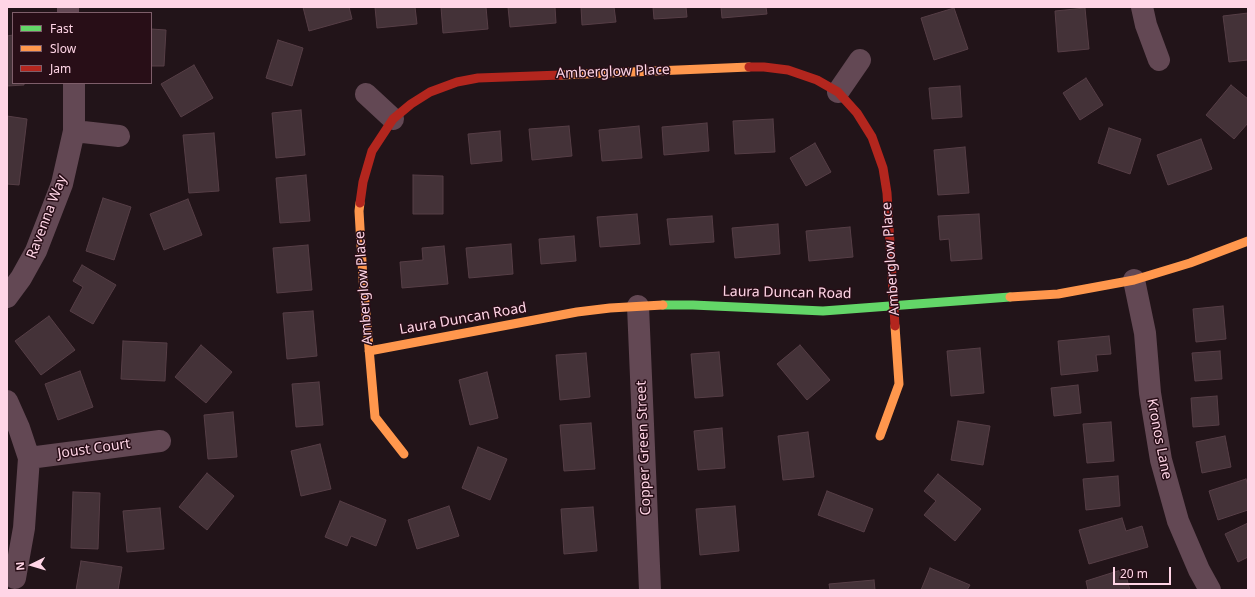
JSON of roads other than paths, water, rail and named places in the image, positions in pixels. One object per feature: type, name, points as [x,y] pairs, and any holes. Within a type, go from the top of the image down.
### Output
[{"type":"street","points":[[1142,7],[1146,25],[1159,60]]},
{"type":"street","points":[[838,92],[860,60]]},
{"type":"street","name":"Amberglow Place","points":[[404,454],[375,416],[363,279],[359,211],[363,182],[372,151],[394,119],[411,104],[430,92],[456,82],[478,78],[743,67],[764,67],[788,70],[817,80],[838,92],[857,113],[872,138],[883,168],[887,193],[899,384],[880,436]]},
{"type":"street","name":"Ravenna Way","points":[[7,297],[21,278],[36,251],[48,224],[62,184],[74,131],[74,84]]},
{"type":"street","points":[[366,94],[394,119]]},
{"type":"street","points":[[74,131],[119,136]]},
{"type":"street","name":"Laura Duncan Road","points":[[369,351],[577,312],[638,306],[693,305],[824,311],[1058,294],[1134,280],[1190,263],[1248,241]]},
{"type":"street","name":"Kronos Lane","points":[[1134,280],[1145,333],[1150,394],[1161,460],[1178,521],[1199,570],[1210,590]]},
{"type":"street","name":"Copper Green Street","points":[[638,306],[650,590]]},
{"type":"street","points":[[7,401],[19,428],[29,458],[24,528],[15,578]]},
{"type":"street","name":"Joust Court","points":[[29,458],[160,441]]}]
